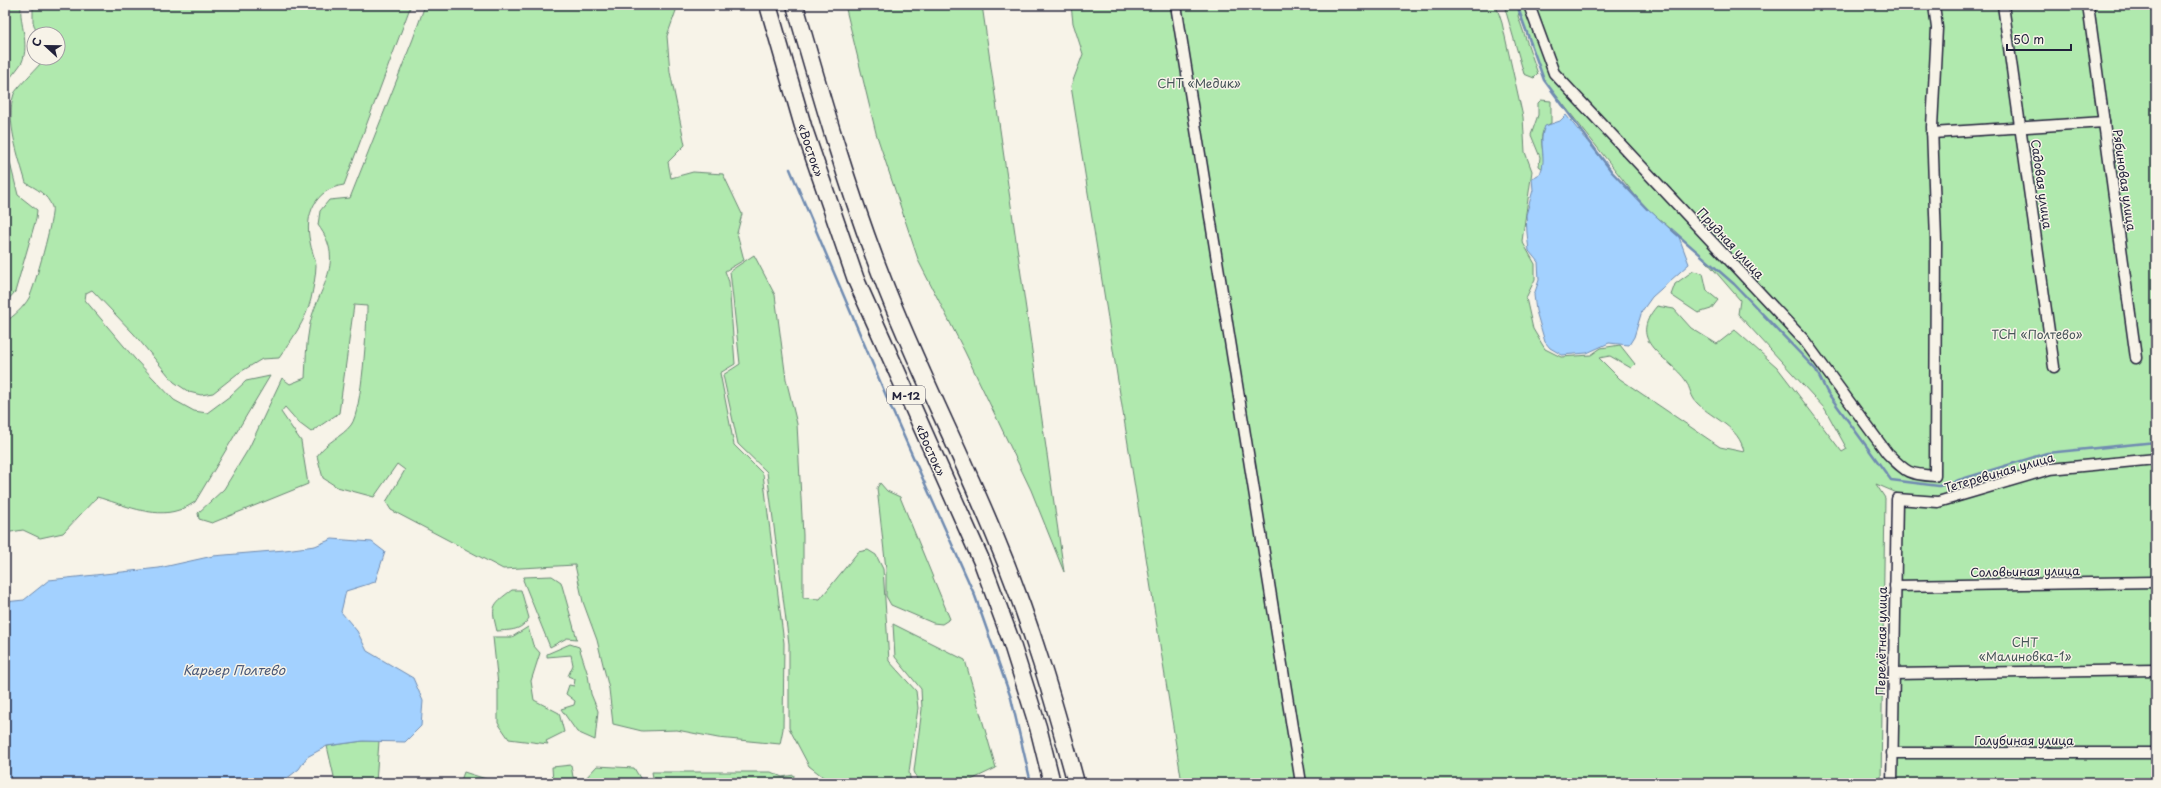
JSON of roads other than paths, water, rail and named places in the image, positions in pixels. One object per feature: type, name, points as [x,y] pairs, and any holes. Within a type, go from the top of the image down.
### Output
[{"type":"highway","name":"«Восток»","points":[[768,5],[803,126],[856,280],[982,562],[1010,638],[1038,727],[1052,783]]},
{"type":"highway","name":"«Восток»","points":[[795,5],[824,110],[851,195],[881,276],[999,544],[1034,636],[1076,783]]},
{"type":"street","points":[[1176,5],[1300,783]]},
{"type":"street","name":"Прудная улица","points":[[1529,5],[1554,73],[1804,340],[1887,453],[1901,467],[1911,474],[1935,476],[1936,241],[1932,133]]},
{"type":"street","points":[[1934,5],[1937,28],[1932,133],[2104,122]]},
{"type":"street","name":"Садовая улица","points":[[2004,5],[2054,367]]},
{"type":"street","name":"Рябиновая улица","points":[[2088,5],[2136,358]]},
{"type":"street","name":"Тетеревиная улица","points":[[1897,499],[1938,502],[2050,468],[2156,459]]},
{"type":"street","name":"Перелётная улица","points":[[1892,783],[1897,499]]},
{"type":"street","name":"Соловьиная улица","points":[[1895,586],[2156,582]]},
{"type":"street","points":[[1894,674],[2156,670]]},
{"type":"street","name":"Голубиная улица","points":[[1892,753],[2156,753]]},
{"type":"water","points":[[1566,115],[1612,172],[1647,208],[1679,237],[1689,264],[1652,297],[1642,311],[1634,337],[1629,345],[1609,343],[1587,353],[1562,355],[1550,348],[1545,342],[1536,311],[1534,295],[1539,280],[1538,262],[1529,251],[1526,215],[1533,190],[1532,178],[1540,174],[1542,168],[1542,138],[1545,126],[1560,121]]},
{"type":"water","name":"Карьер Полтево","points":[[332,539],[372,542],[385,552],[375,582],[346,591],[341,612],[357,631],[367,651],[413,678],[423,701],[421,726],[405,742],[363,741],[327,746],[307,757],[299,769],[281,783],[5,783],[5,602],[24,600],[49,580],[159,568],[213,556],[315,546]]},
{"type":"waterway","points":[[1517,5],[1544,80],[1612,172],[1647,209]]},
{"type":"waterway","points":[[790,169],[893,412],[975,596],[1011,698],[1031,783]]},
{"type":"waterway","points":[[1671,229],[1734,284],[1816,370],[1827,392],[1891,480],[1939,486],[2047,453],[2156,442]]},
{"type":"park label","name":"СНТ «Медик»","points":[[1199,83]]},
{"type":"park label","name":"ТСН «Полтево»","points":[[2037,334]]},
{"type":"park label","name":"СНТ «Малиновка-1»","points":[[2025,649]]}]
